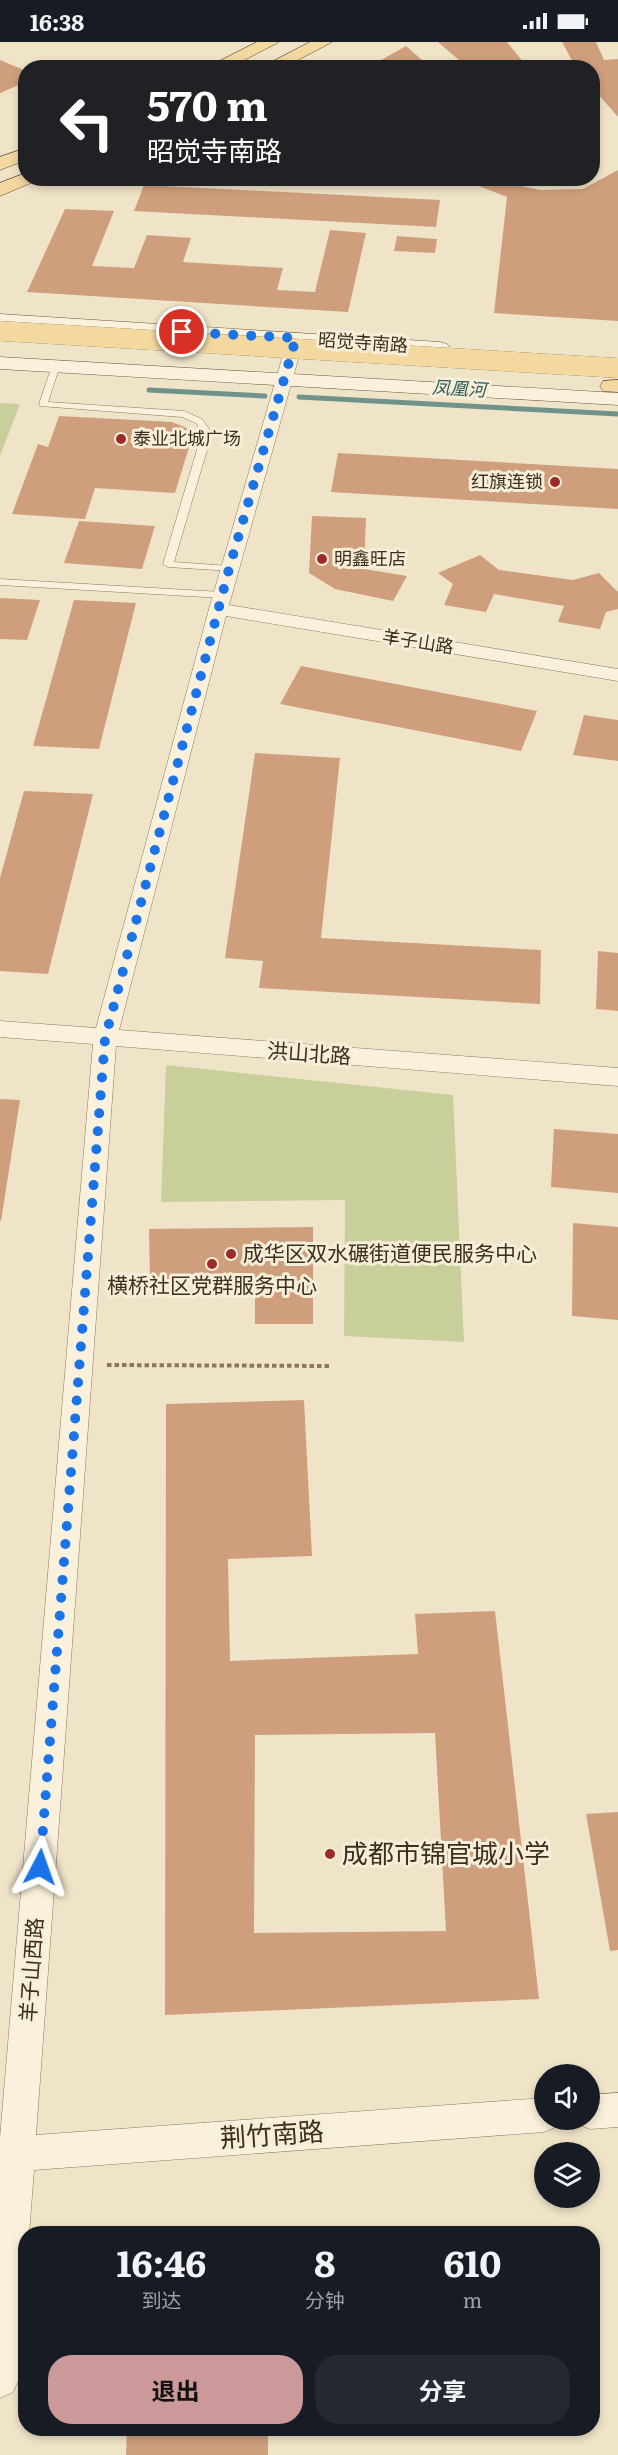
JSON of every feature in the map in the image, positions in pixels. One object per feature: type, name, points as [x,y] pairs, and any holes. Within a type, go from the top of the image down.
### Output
[{"type":"main road","points":[[232,60],[271,42]]},
{"type":"main road","points":[[285,60],[324,42]]},
{"type":"main road","points":[[0,164],[18,156]]},
{"type":"main road","points":[[0,190],[18,182]]},
{"type":"main road","name":"昭觉寺南路","points":[[0,331],[616,385]]},
{"type":"main road","name":"昭觉寺南路","points":[[0,351],[616,385]]},
{"type":"street","name":"昭觉寺南路","points":[[0,320],[618,359]]},
{"type":"street","name":"羊子山西路","points":[[0,2379],[9,2155],[80,1365],[105,1039],[220,602],[296,338]]},
{"type":"street","name":"昭觉寺南路","points":[[0,363],[286,378],[616,385]]},
{"type":"street","name":"羊子山路","points":[[220,602],[618,675]]},
{"type":"street","name":"洪山北路","points":[[0,1029],[105,1039],[618,1077]]},
{"type":"street","points":[[600,2111],[618,2110]]},
{"type":"street","name":"荆竹南路","points":[[9,2155],[534,2116]]},
{"type":"lane","points":[[56,366],[43,404],[184,414],[199,421],[207,433],[168,564],[229,569]]},
{"type":"lane","points":[[0,582],[220,602]]},
{"type":"path","points":[[80,1365],[331,1366]]},
{"type":"green space","points":[[0,403],[20,404],[0,456]]},
{"type":"green space","points":[[166,1065],[453,1095],[464,1342],[344,1336],[345,1200],[161,1202]]},
{"type":"building","points":[[438,42],[507,42],[522,60],[459,60]]},
{"type":"building","points":[[562,42],[596,42],[604,60],[618,59],[618,117],[600,96],[600,60],[572,60]]},
{"type":"building","points":[[406,46],[422,60],[381,60]]},
{"type":"building","points":[[0,60],[18,68],[18,85],[0,93]]},
{"type":"building","points":[[618,170],[618,321],[494,313],[507,197],[479,186],[521,186],[540,190],[583,189],[589,186],[600,186],[600,180]]},
{"type":"building","points":[[144,186],[440,200],[436,227],[134,211]]},
{"type":"building","points":[[65,209],[114,211],[92,266],[134,268],[147,235],[191,238],[183,262],[283,268],[277,290],[315,292],[330,230],[366,233],[348,312],[27,292]]},
{"type":"building","points":[[397,236],[437,239],[435,253],[394,251]]},
{"type":"building","points":[[59,416],[172,422],[194,431],[175,493],[95,488],[85,519],[12,514],[38,444],[48,447]]},
{"type":"building","points":[[338,453],[618,469],[618,509],[331,492]]},
{"type":"building","points":[[312,516],[366,518],[364,569],[407,576],[393,601],[335,589],[309,573]]},
{"type":"building","points":[[79,521],[155,526],[142,569],[64,563]]},
{"type":"building","points":[[480,555],[499,570],[573,580],[599,573],[618,592],[618,609],[606,612],[600,629],[558,622],[564,606],[494,594],[486,612],[444,605],[453,584],[438,573]]},
{"type":"building","points":[[0,598],[40,600],[27,640],[0,639]]},
{"type":"building","points":[[74,600],[136,603],[99,749],[33,746]]},
{"type":"building","points":[[301,666],[537,711],[521,751],[280,704]]},
{"type":"building","points":[[584,715],[618,720],[618,761],[573,755]]},
{"type":"building","points":[[255,753],[340,758],[321,938],[541,950],[540,1004],[259,988],[263,961],[225,958]]},
{"type":"building","points":[[24,791],[93,794],[48,974],[0,971],[0,878]]},
{"type":"building","points":[[598,951],[618,953],[618,1011],[596,1009]]},
{"type":"building","points":[[0,1099],[20,1100],[1,1221],[0,1221]]},
{"type":"building","points":[[554,1129],[618,1134],[618,1193],[551,1187]]},
{"type":"building","points":[[573,1223],[618,1227],[618,1320],[572,1316]]},
{"type":"building","name":"成华区双水碾街道便民服务中心","points":[[313,1227],[313,1324],[255,1324],[255,1279],[150,1282],[149,1229]]},
{"type":"building","points":[[304,1400],[312,1556],[228,1559],[230,1661],[418,1654],[415,1614],[495,1611],[539,1999],[165,2015],[166,1404]],"holes":[[[435,1733],[446,1931],[254,1933],[255,1735]]]},
{"type":"building","points":[[618,1812],[618,1950],[610,1951],[586,1814]]},
{"type":"building","points":[[127,2436],[268,2436],[268,2455],[126,2455]]},
{"type":"waterway","name":"凤凰河","points":[[149,390],[265,396]]},
{"type":"waterway","name":"凤凰河","points":[[299,397],[618,414]]},
{"type":"place","name":"泰业北城广场","points":[[121,439]]},
{"type":"place","name":"红旗连锁","points":[[555,482]]},
{"type":"place","name":"明鑫旺店","points":[[322,559]]},
{"type":"place","name":"成华区双水碾街道便民服务中心","points":[[231,1254]]},
{"type":"place","name":"横桥社区党群服务中心","points":[[212,1264]]},
{"type":"place","name":"成都市锦官城小学","points":[[330,1854]]},
{"type":"route","points":[[40,1867],[105,1039],[229,569],[296,338],[182,332]]}]
